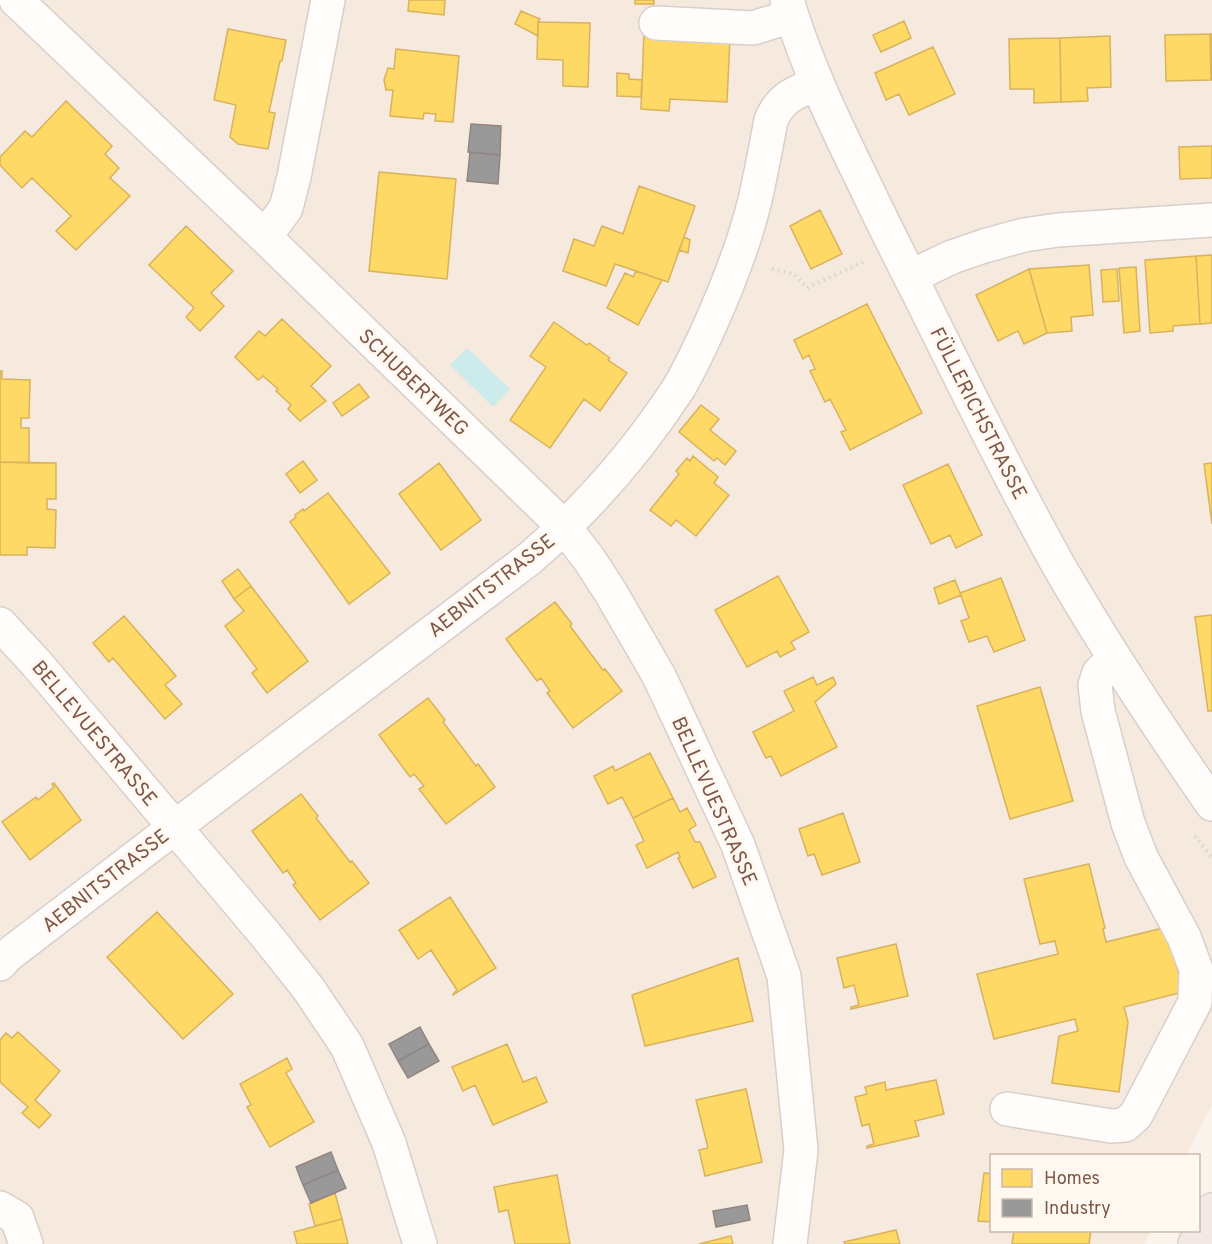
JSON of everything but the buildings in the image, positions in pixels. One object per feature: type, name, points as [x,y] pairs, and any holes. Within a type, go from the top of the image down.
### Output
[{"type":"highway","points":[[1195,1244],[1212,1210]]},
{"type":"street","name":"SCHUBERTWEG","points":[[16,0],[564,527]]},
{"type":"street","points":[[265,237],[286,208],[328,0]]},
{"type":"street","points":[[656,23],[753,28],[789,8]]},
{"type":"street","name":"FÜLLERICHSTRASSE","points":[[789,8],[817,83],[842,139],[1004,463],[1057,561],[1114,658],[1212,804]]},
{"type":"street","name":"AEBNITSTRASSE","points":[[0,964],[7,956],[175,827],[529,559],[564,527],[621,466],[678,388],[697,354],[723,297],[754,203],[771,120],[776,108],[786,98],[817,83]]},
{"type":"street","points":[[910,277],[952,257],[1023,236],[1058,230],[1212,220]]},
{"type":"street","name":"BELLEVUESTRASSE","points":[[564,527],[611,593],[659,676],[738,845],[783,976],[801,1150],[790,1244]]},
{"type":"street","name":"BELLEVUESTRASSE","points":[[0,624],[37,664],[175,827],[308,988],[347,1046],[389,1143],[420,1244]]},
{"type":"street","points":[[1007,1109],[1111,1126],[1125,1125],[1136,1115],[1195,1002],[1196,969],[1184,938],[1138,848],[1128,823],[1098,711],[1095,685],[1099,673],[1114,658]]},
{"type":"street","points":[[0,1208],[17,1218],[26,1244]]},
{"type":"path","points":[[767,268],[794,274],[807,288],[874,256],[876,246],[891,238]]},
{"type":"shaded area","points":[[0,0],[1212,0],[1212,1105],[1188,1154],[990,1154],[990,1232],[1150,1232],[1144,1244],[0,1244]]},
{"type":"water","points":[[467,348],[510,389],[493,407],[450,365]]}]
